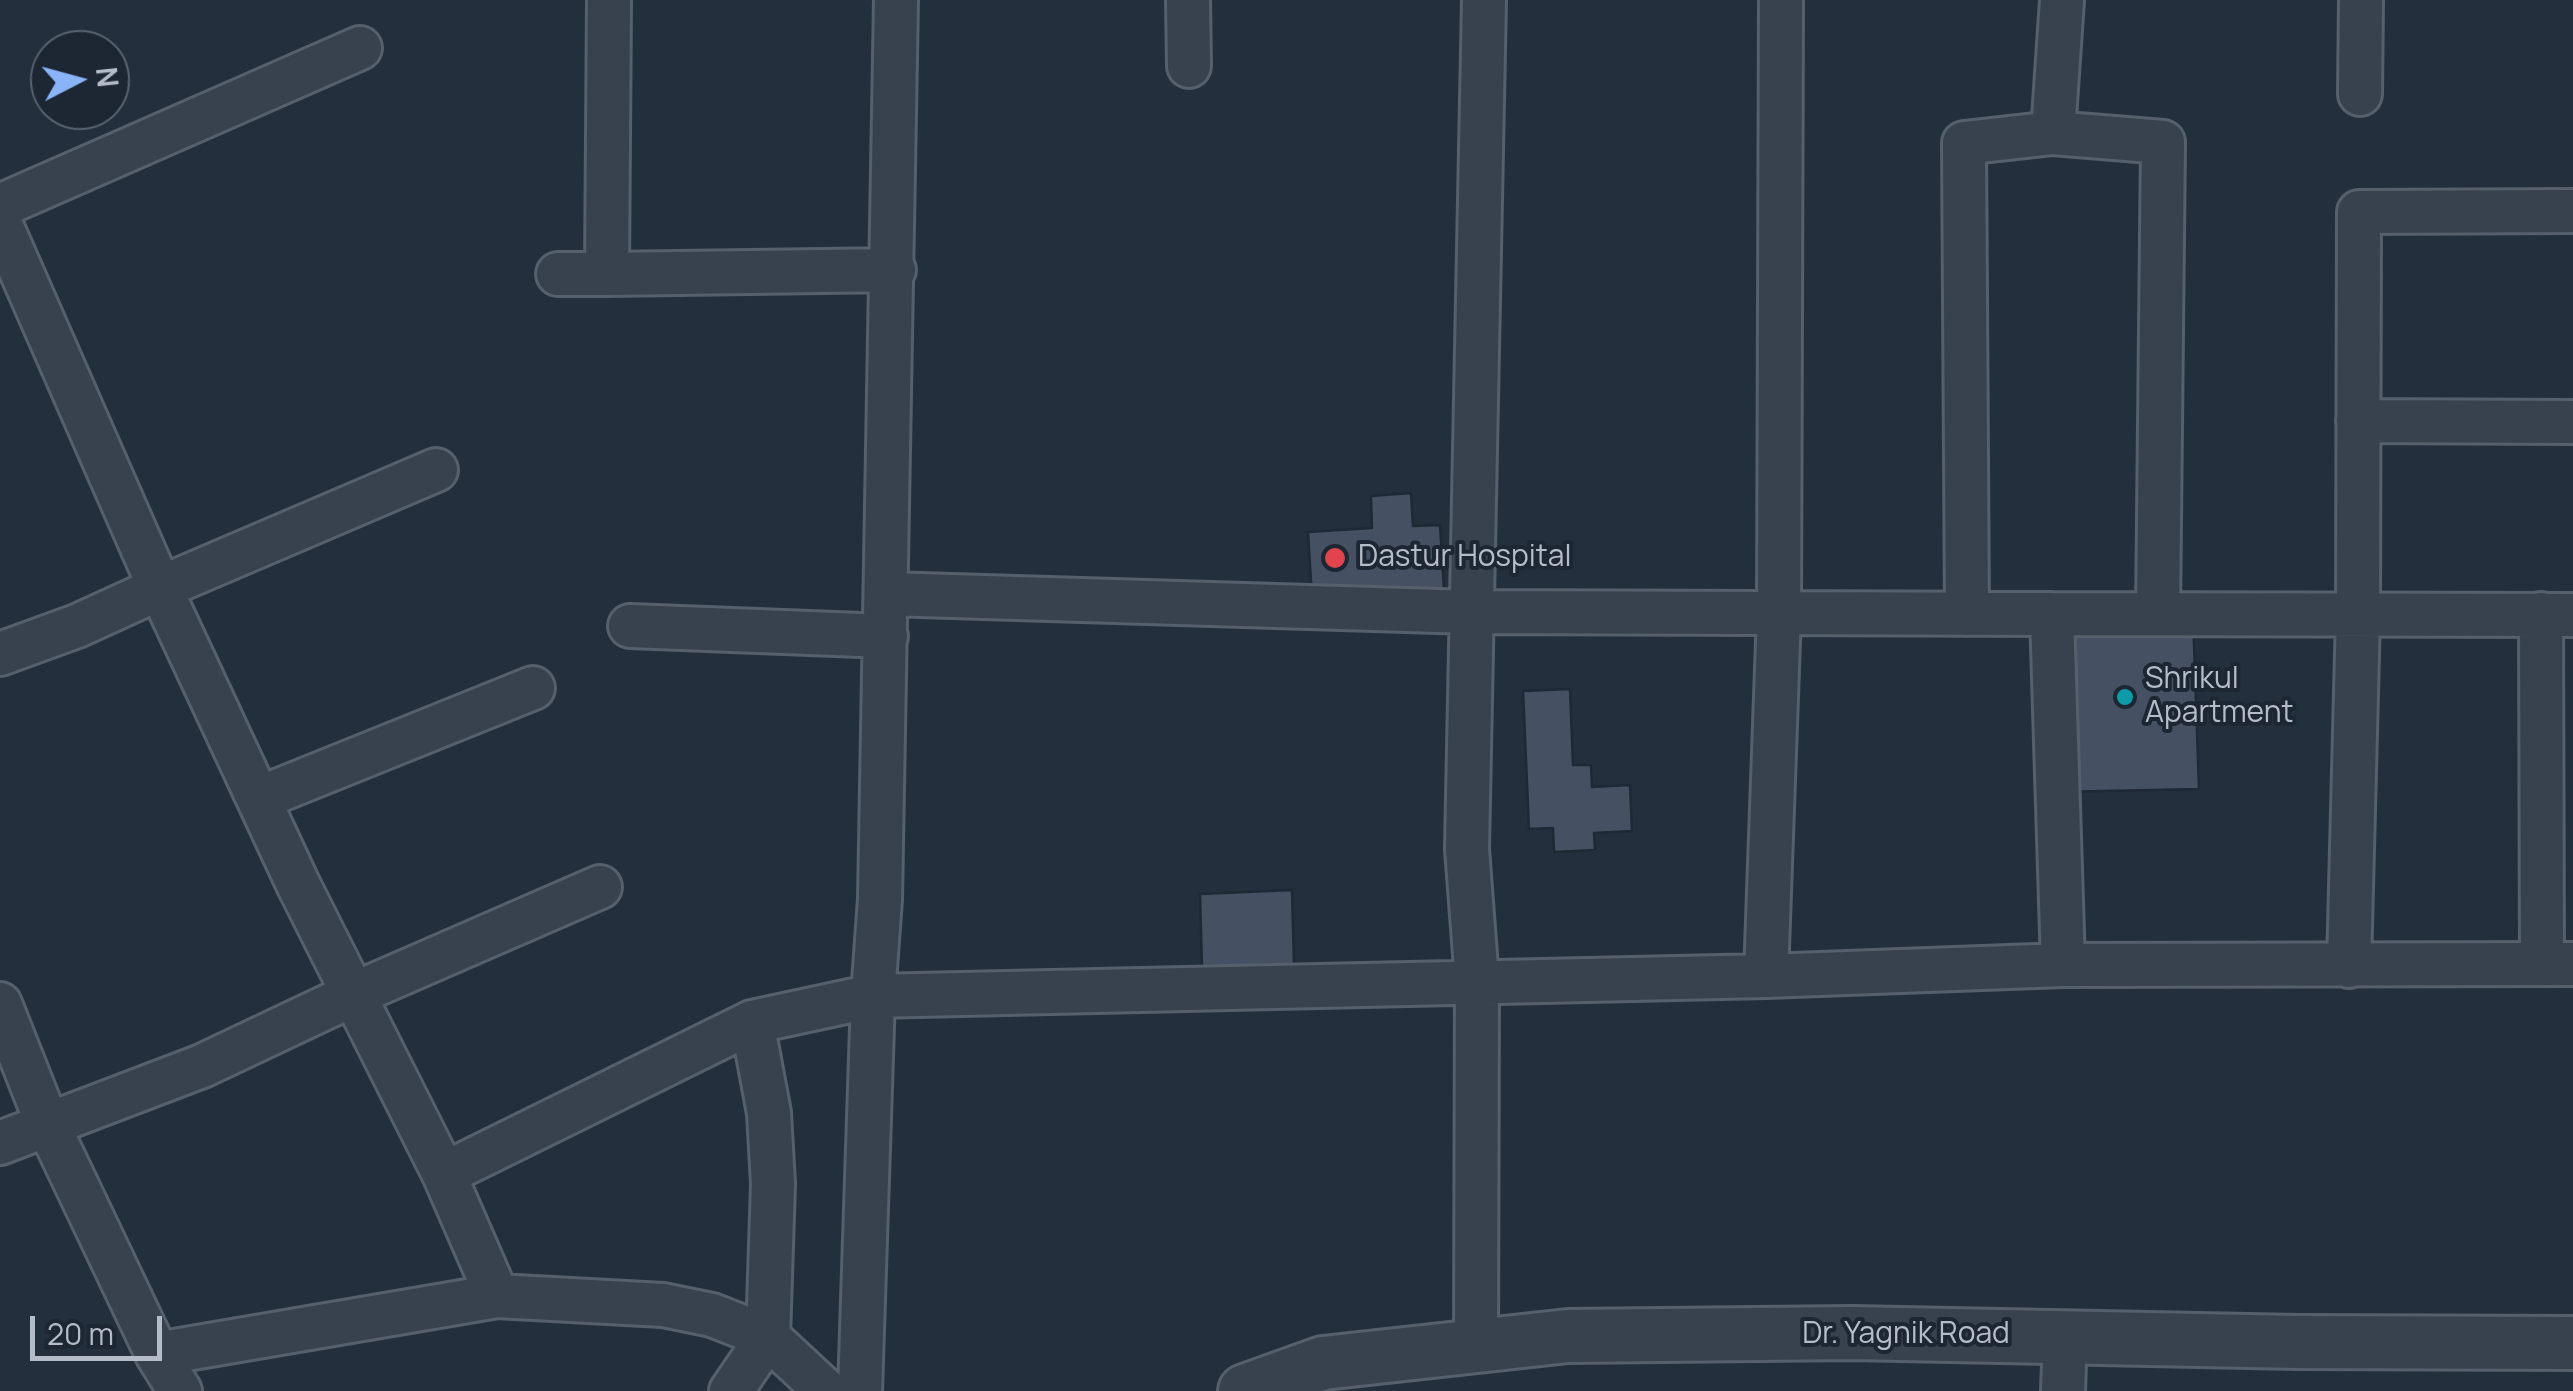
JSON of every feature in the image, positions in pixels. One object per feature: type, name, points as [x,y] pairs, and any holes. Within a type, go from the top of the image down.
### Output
[{"type":"street","points":[[606,274],[608,0]]},
{"type":"street","points":[[860,1391],[873,996],[880,899],[896,0]]},
{"type":"street","points":[[1188,0],[1189,66]]},
{"type":"street","points":[[1476,1344],[1476,981],[1467,850],[1484,0]]},
{"type":"street","points":[[1766,976],[1779,613],[1780,0]]},
{"type":"street","points":[[2053,133],[2062,0]]},
{"type":"street","points":[[2360,94],[2361,0]]},
{"type":"street","points":[[0,206],[360,48]]},
{"type":"street","points":[[1967,614],[1964,143],[2053,133],[2163,142],[2158,614]]},
{"type":"street","points":[[2349,966],[2358,614],[2359,212],[2573,211]]},
{"type":"street","points":[[0,223],[160,588],[352,995],[444,1174],[497,1296]]},
{"type":"street","points":[[558,274],[894,270]]},
{"type":"street","points":[[2358,422],[2573,422]]},
{"type":"street","points":[[0,654],[76,626],[436,470]]},
{"type":"street","points":[[2052,614],[2063,965]]},
{"type":"street","points":[[444,1174],[752,1022],[873,996],[1766,976],[2063,965],[2557,964],[2557,614],[886,615],[630,626]]},
{"type":"street","points":[[260,798],[532,688]]},
{"type":"street","points":[[0,1143],[202,1066],[352,995],[600,887]]},
{"type":"street","points":[[0,1004],[47,1123],[157,1354],[180,1391]]},
{"type":"street","points":[[730,1391],[768,1336],[772,1149],[770,1113],[752,1022]]},
{"type":"street","points":[[157,1354],[497,1296],[663,1305],[712,1315],[768,1336],[826,1391]]},
{"type":"street","name":"Dr. Yagnik Road","points":[[1245,1391],[1323,1363],[1568,1336],[1852,1332],[2298,1342],[2573,1343]]},
{"type":"street","points":[[2063,1391],[2065,1336]]},
{"type":"building","points":[[1411,493],[1413,526],[1440,525],[1444,590],[1312,598],[1308,532],[1372,528],[1371,496]]},
{"type":"building","name":"Shrikul Apartment","points":[[2052,614],[2193,615],[2199,789],[2057,792]]},
{"type":"building","points":[[1570,689],[1573,765],[1591,765],[1592,787],[1630,785],[1632,831],[1594,833],[1595,850],[1554,852],[1553,828],[1529,829],[1523,691]]},
{"type":"building","points":[[1292,890],[1294,964],[1202,967],[1200,894]]},
{"type":"place","name":"Dastur Hospital","points":[[1335,558]]},
{"type":"place","name":"Shrikul Apartment","points":[[2125,697]]}]
